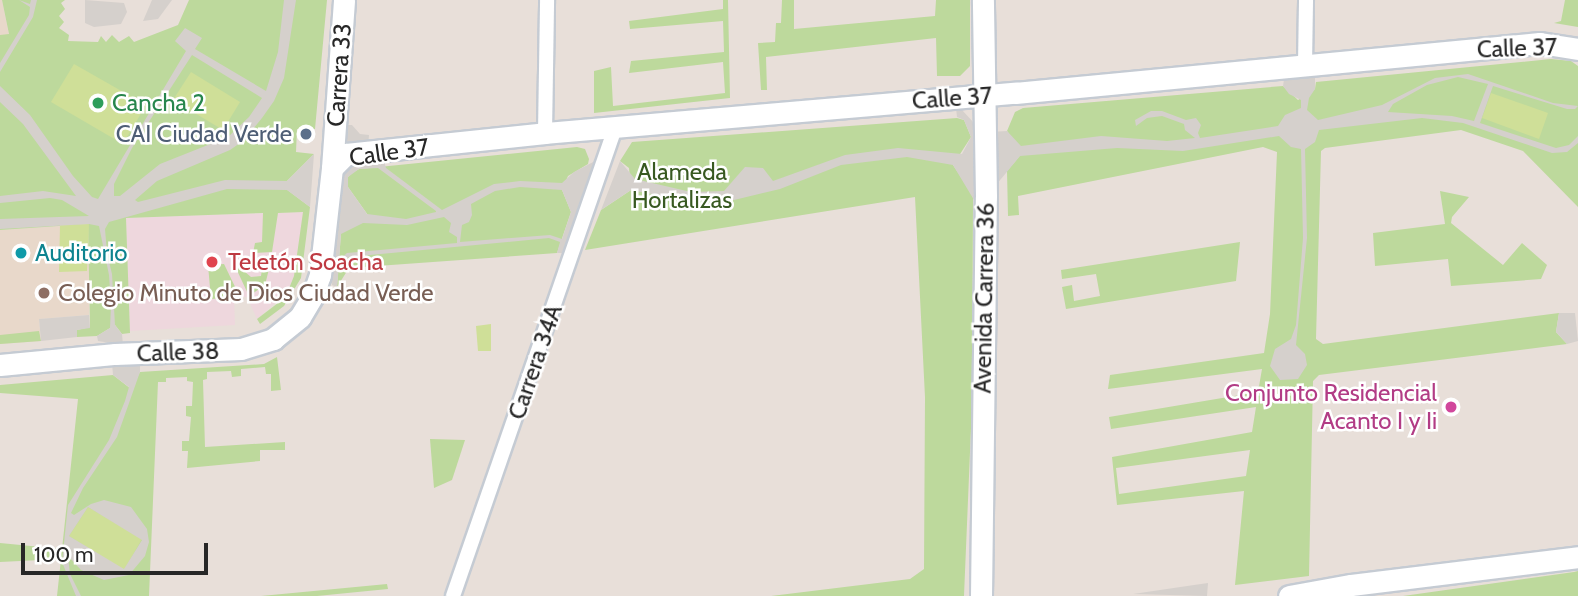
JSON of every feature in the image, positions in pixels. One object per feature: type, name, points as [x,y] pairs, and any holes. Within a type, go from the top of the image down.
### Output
[{"type":"street","name":"Carrera 33","points":[[320,275],[332,168],[344,0]]},
{"type":"street","points":[[545,133],[547,0]]},
{"type":"street","name":"Avenida Carrera 36","points":[[981,596],[983,0]]},
{"type":"street","points":[[1305,65],[1306,0]]},
{"type":"street","name":"Calle 37","points":[[332,168],[346,154],[545,133],[1540,43],[1578,50]]},
{"type":"street","name":"Carrera 34A","points":[[453,596],[615,127]]},
{"type":"street","name":"Calle 38","points":[[0,365],[258,346],[281,335],[300,317],[313,295],[320,275]]},
{"type":"street","points":[[1289,596],[1351,585],[1578,557]]},
{"type":"shaded area","points":[[2,0],[9,35],[0,35]]},
{"type":"shaded area","points":[[19,0],[30,4],[31,0],[37,0],[33,17],[0,72],[0,63],[29,15],[30,7]]},
{"type":"shaded area","points":[[85,0],[124,3],[127,12],[121,24],[94,27],[85,23]]},
{"type":"shaded area","points":[[152,0],[172,0],[158,19],[143,21]]},
{"type":"shaded area","points":[[284,0],[296,0],[284,78],[274,101],[262,118],[243,141],[230,150],[157,181],[135,200],[138,202],[225,180],[287,181],[314,154],[310,207],[287,190],[227,189],[109,222],[105,229],[112,274],[115,325],[122,334],[123,345],[98,341],[97,336],[110,328],[111,306],[109,275],[99,226],[89,224],[0,229],[0,219],[89,216],[62,200],[50,198],[0,203],[0,196],[43,191],[76,196],[23,124],[0,102],[0,86],[30,115],[73,176],[92,197],[98,199],[186,51],[175,41],[185,28],[202,38],[195,49],[266,91],[278,52]],"holes":[[[192,55],[262,98],[249,117],[228,137],[160,164],[120,196],[114,196],[114,184],[132,148]]]},
{"type":"shaded area","points":[[1315,70],[1315,89],[1309,98],[1307,110],[1318,120],[1382,105],[1435,78],[1468,74],[1553,103],[1578,106],[1575,109],[1567,109],[1493,86],[1480,123],[1556,148],[1569,145],[1578,136],[1578,143],[1567,152],[1552,153],[1463,123],[1422,118],[1319,130],[1315,142],[1305,149],[1307,238],[1296,345],[1305,354],[1307,365],[1298,379],[1280,380],[1270,366],[1275,349],[1291,339],[1296,325],[1303,238],[1301,149],[1291,147],[1279,136],[1183,151],[1117,148],[1020,156],[991,191],[990,132],[1007,131],[1021,146],[1101,136],[1167,141],[1195,138],[1185,130],[1184,124],[1162,116],[1147,118],[1136,126],[1135,120],[1151,111],[1162,111],[1186,120],[1196,118],[1201,125],[1198,133],[1200,138],[1278,126],[1285,115],[1301,108],[1301,100],[1289,94],[1283,86],[1285,73]],"holes":[[[1458,77],[1488,84],[1474,121],[1452,116],[1388,112],[1393,104],[1427,85]]]},
{"type":"shaded area","points":[[956,108],[962,110],[974,123],[977,205],[953,165],[907,157],[841,165],[780,189],[734,200],[687,201],[631,190],[601,210],[620,161],[635,179],[691,192],[724,191],[745,167],[763,168],[773,181],[845,155],[898,148],[962,154],[971,137],[964,120],[957,117]]},
{"type":"shaded area","points":[[340,125],[352,125],[360,134],[369,135],[368,147],[349,146],[343,141]]},
{"type":"shaded area","points":[[383,158],[386,168],[442,210],[494,184],[520,181],[562,183],[574,172],[597,160],[562,253],[557,253],[560,242],[549,238],[349,257],[339,265],[337,287],[332,285],[337,178],[348,163]],"holes":[[[378,168],[436,211],[436,212],[406,219],[367,214],[348,187],[348,177],[359,169]],[[520,187],[562,190],[571,212],[562,239],[550,235],[460,242],[462,225],[469,222],[472,215],[471,204],[495,191]],[[444,217],[451,223],[449,232],[457,237],[457,243],[347,253],[339,260],[341,234],[363,223],[407,225]]]},
{"type":"shaded area","name":"Teletón Soacha","points":[[304,212],[294,276],[288,291],[257,319],[247,297],[234,297],[235,325],[130,331],[126,218]]},
{"type":"shaded area","name":"Colegio Minuto de Dios Ciudad Verde","points":[[89,224],[89,315],[39,319],[41,341],[0,344],[0,230]]},
{"type":"shaded area","points":[[1559,313],[1575,313],[1578,341],[1567,344],[1556,332]]},
{"type":"shaded area","points":[[89,315],[90,328],[77,330],[77,337],[41,341],[39,319]]},
{"type":"shaded area","points":[[140,361],[140,372],[117,437],[83,488],[71,513],[74,515],[91,504],[104,500],[131,507],[147,529],[149,542],[145,556],[129,575],[104,580],[81,570],[68,556],[70,574],[81,596],[76,596],[62,562],[68,505],[109,440],[125,401],[129,387],[113,375],[112,363]],"holes":[[[88,507],[142,540],[124,569],[69,536]]]},
{"type":"shaded area","points":[[1208,583],[1207,596],[1133,594],[1194,585]]},
{"type":"green space","points":[[2,0],[65,0],[61,3],[65,9],[59,16],[64,22],[59,28],[69,35],[68,41],[98,42],[101,36],[106,42],[112,35],[119,42],[129,36],[134,42],[178,25],[189,0],[327,0],[315,129],[297,129],[296,152],[314,154],[282,186],[310,207],[301,278],[284,306],[260,324],[257,319],[278,303],[288,291],[294,276],[303,212],[278,213],[272,252],[253,253],[255,243],[262,242],[263,213],[126,218],[130,333],[122,334],[115,325],[97,336],[77,337],[77,330],[90,327],[88,224],[0,230],[0,35],[9,34]]},
{"type":"green space","points":[[723,0],[728,0],[730,98],[594,113],[594,71],[611,67],[613,106],[725,93],[723,62],[629,73],[631,61],[724,52],[723,21],[630,29],[629,21],[723,9]]},
{"type":"green space","points":[[782,0],[794,0],[794,29],[935,16],[936,0],[970,0],[970,66],[960,76],[937,76],[936,38],[766,57],[767,90],[761,90],[758,43],[775,42],[776,23],[781,23]]},
{"type":"green space","points":[[1565,0],[1578,0],[1578,27],[1554,23],[1561,21]]},
{"type":"green space","points":[[1551,59],[1571,61],[1578,66],[1578,207],[1523,151],[1461,130],[1325,148],[1321,151],[1316,339],[1323,344],[1559,313],[1556,332],[1567,344],[1319,375],[1313,381],[1309,576],[1235,585],[1244,491],[1117,505],[1112,457],[1252,432],[1256,407],[1111,429],[1109,417],[1258,392],[1262,369],[1108,389],[1110,375],[1264,353],[1270,314],[1277,152],[1263,147],[1018,196],[1019,215],[1008,216],[1007,171],[1023,152],[1007,131],[1015,112],[1023,108],[1283,86],[1298,100],[1315,89],[1316,82]],"holes":[[[1250,450],[1246,476],[1119,494],[1116,468]]]},
{"type":"green space","name":"Cancha 2","points":[[74,64],[146,105],[123,144],[51,102]]},
{"type":"green space","points":[[191,72],[240,102],[223,130],[173,100]]},
{"type":"green space","points":[[1491,93],[1548,113],[1539,139],[1482,118]]},
{"type":"green space","points":[[957,118],[964,120],[971,137],[953,165],[973,195],[972,404],[964,596],[771,596],[910,579],[924,569],[925,397],[915,197],[585,250],[601,210],[631,190],[629,168],[620,161],[632,142]]},
{"type":"green space","name":"Alameda Hortalizas","points":[[577,147],[585,149],[589,159],[588,164],[568,176],[562,190],[571,212],[557,253],[349,268],[337,287],[341,233],[370,218],[348,187],[348,177],[352,173],[359,169]]},
{"type":"green space","points":[[1440,191],[1469,197],[1452,217],[1451,223],[1503,265],[1522,243],[1547,265],[1541,279],[1451,286],[1448,259],[1375,266],[1373,233],[1445,224]]},
{"type":"green space","points":[[89,224],[87,271],[59,272],[60,225]]},
{"type":"green space","points":[[1240,242],[1236,281],[1066,309],[1062,287],[1072,285],[1074,301],[1100,296],[1096,274],[1062,279],[1061,270]]},
{"type":"green space","points":[[242,261],[244,271],[251,277],[261,276],[263,261],[271,261],[265,285],[249,296],[234,264]]},
{"type":"green space","points":[[224,264],[240,297],[211,299],[208,265]]},
{"type":"green space","points":[[491,324],[491,351],[478,351],[476,326]]},
{"type":"green space","points":[[39,331],[41,341],[0,344],[0,335]]},
{"type":"green space","points":[[277,357],[281,390],[271,391],[271,374],[266,374],[265,367],[241,369],[241,376],[232,377],[231,371],[207,372],[207,379],[203,380],[205,447],[285,442],[285,450],[260,450],[260,461],[187,468],[188,451],[182,451],[182,441],[189,441],[191,417],[186,416],[186,406],[192,406],[193,382],[187,381],[187,377],[166,378],[166,382],[158,382],[149,596],[57,596],[61,559],[0,562],[0,543],[62,549],[78,399],[0,393],[0,385],[113,375],[131,389],[140,372],[264,364]]},
{"type":"green space","points":[[430,439],[465,440],[452,480],[434,488]]},
{"type":"green space","points":[[88,507],[142,539],[124,570],[69,536]]},
{"type":"green space","points":[[1578,571],[1578,596],[1403,596],[1574,572]]},
{"type":"green space","points":[[387,584],[388,589],[317,596],[261,596]]},
{"type":"place","name":"Cancha 2","points":[[98,103]]},
{"type":"place","name":"CAI Ciudad Verde","points":[[306,134]]},
{"type":"place","name":"Auditorio","points":[[21,253]]},
{"type":"place","name":"Teletón Soacha","points":[[212,262]]},
{"type":"place","name":"Colegio Minuto de Dios Ciudad Verde","points":[[44,293]]},
{"type":"place","name":"Conjunto Residencial Acanto I y Ii","points":[[1451,407]]}]
